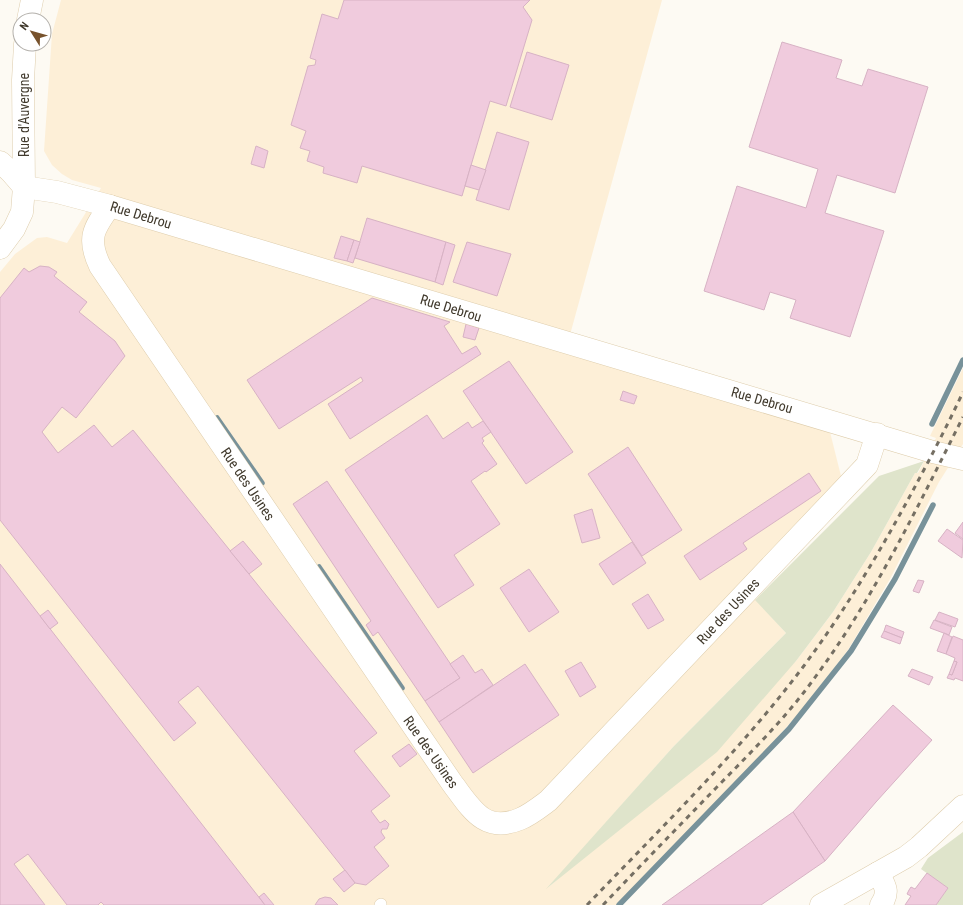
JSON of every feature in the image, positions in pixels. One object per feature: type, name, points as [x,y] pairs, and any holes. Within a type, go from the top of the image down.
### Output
[{"type":"street","points":[[30,12],[32,0]]},
{"type":"street","name":"Rue d'Auvergne","points":[[0,248],[18,221],[22,212],[24,187],[23,80],[25,52]]},
{"type":"street","points":[[0,162],[24,187]]},
{"type":"street","name":"Rue Debrou","points":[[24,187],[57,192],[110,206],[620,359],[877,434],[933,452],[963,459]]},
{"type":"street","name":"Rue des Usines","points":[[110,206],[97,224],[94,232],[94,254],[100,266],[452,784],[470,807],[484,820],[499,824],[520,819],[548,801],[867,465],[877,434]]},
{"type":"street","points":[[821,905],[910,854],[963,806]]},
{"type":"street","points":[[878,873],[887,893],[880,905]]},
{"type":"shaded area","points":[[61,0],[662,0],[565,353],[830,432],[841,476],[755,599],[786,633],[673,747],[549,887],[796,661],[833,612],[871,552],[915,473],[918,473],[936,438],[930,436],[963,368],[963,444],[939,482],[890,579],[848,650],[800,712],[746,772],[617,905],[0,905],[0,272],[15,254],[37,238],[47,237],[67,243],[101,188],[72,180],[62,174],[52,165],[44,151],[51,52],[52,52],[52,34]]},
{"type":"green space","points":[[924,461],[917,473],[915,473],[871,552],[833,612],[796,661],[717,752],[546,889],[673,747],[786,633],[755,600],[879,476]]},
{"type":"green space","points":[[963,832],[963,905],[936,905],[948,888],[921,869],[928,858]]},
{"type":"building","points":[[344,0],[530,0],[523,7],[532,20],[506,106],[490,101],[462,196],[362,166],[357,183],[323,173],[324,167],[307,161],[310,151],[300,148],[306,131],[291,125],[308,66],[315,65],[316,60],[310,58],[322,14],[338,19]]},
{"type":"building","points":[[782,42],[842,60],[836,78],[862,86],[868,69],[928,87],[895,193],[837,175],[825,213],[884,231],[850,337],[790,318],[796,300],[770,292],[764,310],[704,291],[737,186],[806,208],[818,169],[749,147]]},
{"type":"building","points":[[527,52],[569,65],[552,120],[510,107]]},
{"type":"building","points":[[497,132],[529,142],[509,210],[476,200]]},
{"type":"building","points":[[256,146],[268,151],[264,168],[251,164]]},
{"type":"building","points":[[471,165],[486,170],[479,190],[465,186]]},
{"type":"building","points":[[367,218],[446,242],[435,282],[355,258]]},
{"type":"building","points":[[341,236],[354,240],[347,261],[334,258]]},
{"type":"building","points":[[354,240],[360,242],[353,263],[347,261]]},
{"type":"building","points":[[446,242],[455,245],[443,285],[435,282]]},
{"type":"building","points":[[467,242],[511,254],[497,296],[453,282]]},
{"type":"building","points":[[40,266],[49,267],[57,272],[54,276],[87,302],[79,312],[115,341],[125,356],[76,418],[62,407],[42,432],[58,453],[94,425],[112,447],[133,430],[377,733],[354,751],[390,796],[371,811],[380,823],[385,820],[389,824],[387,829],[382,829],[381,832],[385,838],[374,847],[389,866],[366,885],[355,883],[198,686],[178,702],[196,723],[174,741],[0,520],[0,298],[24,268],[29,272]]},
{"type":"building","points":[[372,298],[450,322],[444,326],[462,354],[476,346],[481,354],[350,439],[328,404],[363,381],[361,377],[279,429],[247,380]]},
{"type":"building","points":[[466,324],[479,328],[475,340],[463,337]]},
{"type":"building","points":[[509,361],[573,452],[526,484],[463,391]]},
{"type":"building","points":[[623,391],[637,396],[634,404],[620,400]]},
{"type":"building","points":[[427,415],[443,439],[468,422],[472,428],[483,421],[491,432],[482,438],[484,441],[482,443],[497,464],[471,481],[500,524],[454,555],[474,585],[438,608],[345,470]]},
{"type":"building","points":[[628,447],[682,530],[642,556],[588,474]]},
{"type":"building","points":[[809,473],[821,491],[743,543],[747,549],[700,580],[684,556]]},
{"type":"building","points":[[327,481],[460,678],[425,701],[378,632],[373,636],[366,625],[371,621],[293,504]]},
{"type":"building","points":[[592,509],[600,538],[582,543],[574,515]]},
{"type":"building","points":[[963,522],[963,539],[955,533]]},
{"type":"building","points":[[947,529],[963,540],[962,558],[938,541]]},
{"type":"building","points":[[243,541],[262,564],[249,574],[230,551]]},
{"type":"building","points":[[632,542],[646,563],[613,585],[599,564]]},
{"type":"building","points":[[0,564],[265,905],[104,905],[101,902],[98,905],[67,905],[28,854],[14,864],[45,905],[0,905]]},
{"type":"building","points":[[529,569],[559,612],[529,632],[500,588]]},
{"type":"building","points":[[918,580],[924,581],[919,593],[913,591]]},
{"type":"building","points":[[648,594],[664,620],[648,629],[632,604]]},
{"type":"building","points":[[48,610],[58,623],[50,629],[40,616]]},
{"type":"building","points":[[939,612],[958,619],[955,627],[935,620]]},
{"type":"building","points":[[934,620],[952,627],[949,635],[930,628]]},
{"type":"building","points":[[886,625],[904,632],[902,638],[884,631]]},
{"type":"building","points":[[884,631],[902,638],[900,644],[881,637]]},
{"type":"building","points":[[944,633],[952,637],[946,654],[937,651]]},
{"type":"building","points":[[953,636],[963,640],[963,681],[955,678],[954,680],[947,678],[949,674],[952,675],[957,662],[954,661],[955,658],[946,654]]},
{"type":"building","points":[[463,655],[475,673],[482,669],[493,685],[439,722],[425,701],[460,678],[450,664]]},
{"type":"building","points":[[954,661],[957,662],[952,675],[949,674]]},
{"type":"building","points":[[581,662],[596,687],[580,697],[565,671]]},
{"type":"building","points":[[525,664],[559,715],[473,773],[439,722]]},
{"type":"building","points":[[912,669],[933,677],[929,685],[908,676]]},
{"type":"building","points":[[893,705],[932,740],[825,861],[793,812]]},
{"type":"building","points":[[409,744],[417,754],[400,767],[392,756]]},
{"type":"building","points":[[793,812],[825,861],[761,905],[662,905]]},
{"type":"building","points":[[345,870],[355,883],[344,892],[333,879]]},
{"type":"building","points":[[927,873],[948,888],[936,905],[905,905],[911,896],[907,894],[911,887],[915,889]]},
{"type":"building","points":[[264,893],[274,905],[265,905],[259,897]]},
{"type":"building","points":[[325,897],[331,898],[338,905],[315,905],[319,899]]},
{"type":"waterway","points":[[932,424],[963,360]]},
{"type":"waterway","points":[[217,418],[262,483]]},
{"type":"waterway","points":[[619,905],[789,729],[851,651],[895,579],[933,505]]},
{"type":"waterway","points":[[319,567],[402,688]]},
{"type":"railway","points":[[587,905],[726,759],[753,729],[803,667],[835,622],[878,552],[924,470],[963,392]]},
{"type":"railway","points":[[603,905],[768,734],[805,691],[837,646],[877,582],[963,417]]}]
